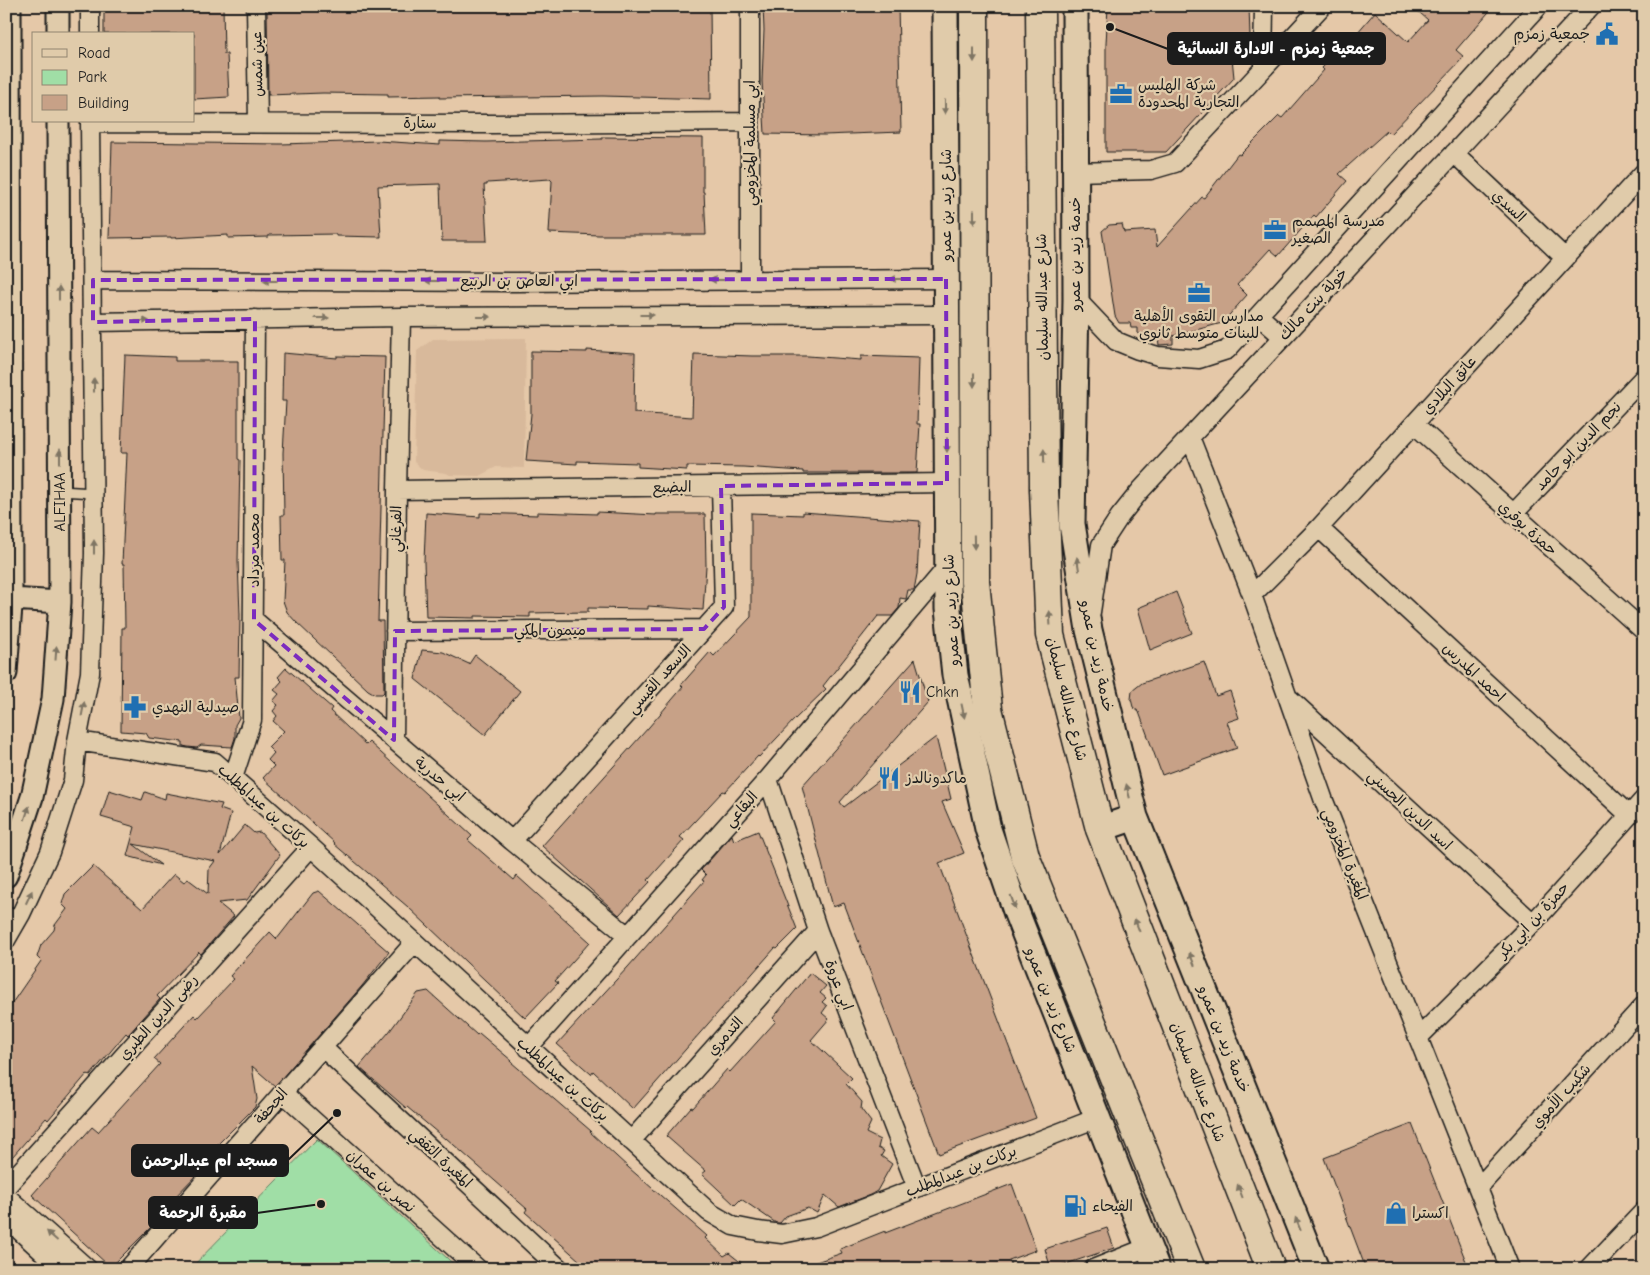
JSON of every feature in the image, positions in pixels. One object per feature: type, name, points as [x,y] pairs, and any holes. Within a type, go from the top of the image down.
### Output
[{"type":"main road","name":"شارع زيد بن عمرو","points":[[945,6],[948,608],[955,675],[988,828],[1017,914],[1152,1258]]},
{"type":"main road","points":[[974,6],[975,582],[988,709],[1026,856],[1191,1269]]},
{"type":"main road","name":"شارع عبدالله سليمان","points":[[1040,6],[1044,490],[1050,635],[1100,829],[1271,1269]]},
{"type":"main road","name":"خدمة زيد بن عمرو","points":[[1074,6],[1076,299],[1072,524],[1089,630],[1134,817],[1316,1269]]},
{"type":"main road","points":[[1100,829],[1134,817]]},
{"type":"main road","points":[[1001,866],[1026,856]]},
{"type":"street","points":[[6,673],[11,599],[8,254],[10,6]]},
{"type":"street","points":[[58,6],[58,32]]},
{"type":"street","points":[[90,6],[90,32]]},
{"type":"street","name":"عين شمس","points":[[256,6],[258,122]]},
{"type":"street","name":"ابي مسلمة المخزومي","points":[[750,6],[750,280]]},
{"type":"street","points":[[1263,68],[1264,6]]},
{"type":"street","points":[[1075,172],[1151,170],[1175,163],[1322,6]]},
{"type":"street","name":"خولة بنت مالك","points":[[1089,630],[1102,545],[1120,516],[1140,491],[1591,6]]},
{"type":"street","points":[[1076,299],[1116,341],[1138,350],[1158,356],[1199,359],[1227,350],[1533,9]]},
{"type":"street","name":"ALFIHAA","points":[[6,876],[32,797],[53,699],[60,602],[58,122]]},
{"type":"street","points":[[6,940],[12,915],[50,852],[73,780],[77,741],[90,673],[94,493],[90,122]]},
{"type":"street","name":"ستارة","points":[[90,122],[493,124],[750,122]]},
{"type":"street","name":"السدي","points":[[1454,154],[1565,258]]},
{"type":"street","name":"عاتق البلادي","points":[[1252,595],[1319,528],[1644,172]]},
{"type":"street","name":"ابي العاص بن الربيع","points":[[93,280],[525,282],[946,279]]},
{"type":"street","points":[[93,322],[401,317],[946,314]]},
{"type":"street","points":[[1259,316],[1283,337]]},
{"type":"street","name":"الفرغاني","points":[[394,740],[401,317]]},
{"type":"street","name":"محمد مرداد","points":[[233,778],[252,720],[255,319]]},
{"type":"street","name":"نجم الدين ابو حامد","points":[[1513,514],[1644,377]]},
{"type":"street","name":"حمزة بوقري","points":[[1414,424],[1644,631]]},
{"type":"street","name":"المغيرة المخزومي","points":[[1190,437],[1252,595],[1324,801],[1510,1269]]},
{"type":"street","name":"البضيع","points":[[397,490],[947,483]]},
{"type":"street","name":"الاسعد القيسي","points":[[512,841],[724,607],[721,486]]},
{"type":"street","name":"احمد المدرس","points":[[1319,528],[1629,815]]},
{"type":"street","name":"البقاعي","points":[[528,1048],[768,779],[948,566]]},
{"type":"street","points":[[11,599],[60,602]]},
{"type":"street","name":"ابي حدرية","points":[[254,620],[512,841],[628,936]]},
{"type":"street","name":"ميمون المكي","points":[[395,631],[704,629]]},
{"type":"street","name":"اسد الدين الحسني","points":[[1288,697],[1532,923]]},
{"type":"street","name":"بركات بن عبدالمطلب","points":[[77,741],[215,762],[311,847],[709,1212],[733,1226],[782,1234],[816,1227],[1097,1118]]},
{"type":"street","name":"ابي عروة","points":[[768,779],[818,931],[917,1188]]},
{"type":"street","name":"حمزة بن ابي بكر","points":[[1418,1038],[1532,923],[1644,798]]},
{"type":"street","name":"رضى الدين الطبري","points":[[6,1187],[311,847]]},
{"type":"street","name":"التدمري","points":[[631,1141],[818,931]]},
{"type":"street","name":"الجحفة","points":[[128,1269],[414,943]]},
{"type":"street","name":"شكيب الأموي","points":[[1478,1188],[1644,1005]]},
{"type":"street","name":"المغيرة الثقفي","points":[[322,1047],[560,1269]]},
{"type":"street","name":"نصر بن عمران","points":[[283,1093],[478,1269]]},
{"type":"street","points":[[6,1196],[88,1269]]},
{"type":"street","points":[[1589,1269],[1644,1211]]},
{"type":"street","points":[[6,1218],[61,1269]]},
{"type":"street","points":[[1093,1269],[1152,1258]]},
{"type":"lane","points":[[60,491],[94,493]]},
{"type":"highlighted area","points":[[946,279],[947,483],[721,486],[724,607],[704,629],[395,631],[394,740],[254,620],[255,319],[93,322],[93,280]]},
{"type":"shaded area","points":[[526,338],[524,468],[496,467],[479,476],[450,475],[423,470],[414,462],[417,351],[433,339]]},
{"type":"green space","points":[[317,1139],[459,1269],[190,1269]]},
{"type":"building","points":[[104,6],[223,6],[224,54],[227,54],[229,97],[195,99],[195,32],[104,32]]},
{"type":"building","points":[[267,6],[710,6],[711,99],[603,96],[439,98],[439,96],[388,97],[388,94],[323,93],[268,95]]},
{"type":"building","points":[[763,6],[898,6],[901,132],[824,135],[765,134],[762,81]]},
{"type":"building","points":[[1108,6],[1249,6],[1250,37],[1230,37],[1234,78],[1166,152],[1106,152]]},
{"type":"building","points":[[1412,6],[1494,6],[1456,50],[1464,57],[1390,134],[1387,131],[1339,174],[1347,181],[1316,217],[1314,215],[1278,256],[1270,249],[1237,285],[1247,295],[1222,323],[1173,336],[1173,344],[1159,345],[1158,338],[1152,339],[1148,334],[1138,334],[1138,328],[1131,328],[1130,323],[1119,323],[1115,316],[1102,231],[1109,225],[1122,224],[1124,232],[1155,230],[1157,247],[1202,197],[1204,198],[1238,154],[1240,155],[1279,116],[1282,118],[1324,70],[1322,68],[1375,12],[1408,42],[1428,20]]},
{"type":"building","points":[[602,137],[703,138],[703,192],[706,235],[549,233],[552,181],[550,179],[487,183],[487,185],[484,185],[487,241],[442,241],[440,184],[378,186],[381,237],[336,236],[336,234],[228,238],[228,235],[171,238],[109,238],[112,142],[281,144],[378,141],[440,145],[440,141],[486,142],[602,139]]},
{"type":"building","points":[[587,350],[635,353],[634,413],[692,417],[694,354],[808,356],[861,360],[861,356],[919,358],[917,424],[920,424],[917,473],[803,473],[803,471],[743,467],[687,466],[687,470],[638,467],[638,463],[577,461],[577,464],[526,461],[531,414],[531,351],[587,352]]},
{"type":"building","points":[[283,353],[337,358],[337,356],[385,357],[378,621],[383,621],[384,692],[382,694],[375,694],[368,690],[296,622],[287,612],[283,601],[285,560],[282,560],[281,515],[284,515],[283,453],[286,401],[282,401]]},
{"type":"building","points":[[125,355],[175,357],[175,361],[238,361],[238,459],[240,460],[238,561],[240,615],[239,677],[235,677],[239,718],[235,725],[235,738],[232,747],[201,745],[197,748],[188,747],[183,746],[183,742],[149,738],[146,733],[121,731],[122,628],[125,628],[124,564],[122,564],[127,453],[121,453]]},
{"type":"building","points":[[537,512],[597,514],[597,512],[656,515],[705,514],[706,566],[703,610],[648,606],[648,609],[588,608],[588,612],[530,613],[530,617],[426,617],[424,562],[426,513],[480,517],[480,513],[537,515]]},
{"type":"building","points":[[803,512],[920,521],[917,574],[914,590],[908,590],[906,599],[900,598],[899,608],[892,616],[878,616],[823,686],[826,689],[758,756],[725,792],[723,791],[680,837],[684,840],[648,880],[650,882],[619,915],[542,846],[649,727],[683,687],[681,685],[710,652],[714,656],[751,617],[751,513],[803,515]]},
{"type":"building","points":[[1176,592],[1192,633],[1150,650],[1138,608]]},
{"type":"building","points":[[422,650],[443,652],[469,664],[475,655],[520,691],[485,735],[415,679]]},
{"type":"building","points":[[915,659],[928,702],[840,802],[844,807],[936,737],[951,799],[942,802],[964,853],[939,863],[1036,1118],[939,1154],[844,903],[833,907],[802,786]]},
{"type":"building","points":[[1204,662],[1216,696],[1230,691],[1239,718],[1227,722],[1237,748],[1162,775],[1139,712],[1133,707],[1132,691],[1142,683]]},
{"type":"building","points":[[286,668],[332,708],[330,711],[366,745],[369,742],[472,836],[468,840],[514,880],[517,876],[590,942],[555,981],[558,983],[525,1018],[408,907],[334,844],[263,778],[274,766],[268,760],[274,753],[268,747],[284,731],[273,721],[277,716],[273,711],[278,705],[273,701],[279,694],[274,690],[282,681],[278,677]]},
{"type":"building","points":[[109,790],[142,800],[145,792],[165,799],[166,793],[222,804],[220,809],[231,813],[220,855],[245,825],[254,833],[260,832],[280,855],[247,900],[218,903],[234,916],[201,954],[199,952],[157,996],[160,999],[128,1035],[126,1033],[90,1076],[87,1074],[48,1120],[46,1118],[6,1164],[6,1014],[41,961],[37,957],[41,945],[54,930],[55,925],[67,909],[62,904],[65,894],[93,866],[142,909],[174,874],[184,882],[188,879],[208,894],[209,869],[215,861],[133,844],[161,865],[127,856],[135,827],[101,817]]},
{"type":"building","points":[[758,831],[797,929],[777,949],[775,948],[633,1109],[593,1071],[591,1074],[557,1044],[704,881],[702,880],[706,875],[701,870],[732,835],[734,841]]},
{"type":"building","points":[[319,891],[389,952],[275,1086],[252,1066],[257,1099],[255,1107],[214,1148],[207,1152],[179,1155],[200,1171],[173,1199],[151,1227],[114,1264],[109,1266],[32,1195],[92,1127],[98,1132],[160,1064],[154,1059],[194,1015],[197,1018],[234,979],[230,976],[270,932],[277,939],[313,893]]},
{"type":"building","points":[[810,973],[826,986],[820,993],[826,998],[822,1002],[827,1006],[822,1013],[829,1019],[811,1040],[852,1078],[846,1084],[862,1102],[861,1109],[871,1122],[866,1133],[880,1140],[878,1148],[884,1151],[881,1156],[892,1164],[877,1191],[870,1195],[839,1207],[825,1195],[817,1213],[808,1208],[786,1216],[780,1223],[776,1223],[741,1199],[735,1205],[702,1174],[706,1171],[666,1136],[727,1069],[730,1072],[776,1021],[773,1018]]},
{"type":"building","points":[[428,991],[477,1035],[479,1033],[512,1061],[591,1131],[629,1168],[707,1236],[705,1238],[724,1256],[729,1253],[749,1269],[589,1269],[525,1212],[527,1209],[446,1138],[406,1108],[359,1067],[389,1032],[418,993]]},
{"type":"building","name":"اكسترا","points":[[1412,1124],[1469,1269],[1366,1269],[1324,1158]]},
{"type":"building","points":[[1012,1184],[1036,1250],[1009,1260],[1013,1269],[802,1269],[802,1267],[842,1253],[840,1249]]},
{"type":"building","points":[[1107,1228],[1114,1248],[1051,1269],[1045,1249]]},
{"type":"place","name":"جمعية زمزم - الادارة النسائية","points":[[1110,27]]},
{"type":"place","name":"جمعية زمزم","points":[[1607,34]]},
{"type":"place","name":"شركة الهليس التجارية المحدودة","points":[[1121,94]]},
{"type":"place","name":"مدرسة المصمم الصغير","points":[[1275,230]]},
{"type":"place","name":"مدارس التقوى الأهلية للبنات متوسط ثانوي","points":[[1199,293]]},
{"type":"place","name":"Chkn","points":[[910,692]]},
{"type":"place","name":"صيدلية النهدي","points":[[135,707]]},
{"type":"place","name":"ماكدونالدز","points":[[889,778]]},
{"type":"place","name":"مسجد ام عبدالرحمن","points":[[337,1113]]},
{"type":"place","name":"مقبرة الرحمة","points":[[321,1204]]},
{"type":"place","name":"الفيحاء","points":[[1075,1206]]},
{"type":"place","name":"اكسترا","points":[[1396,1213]]}]
